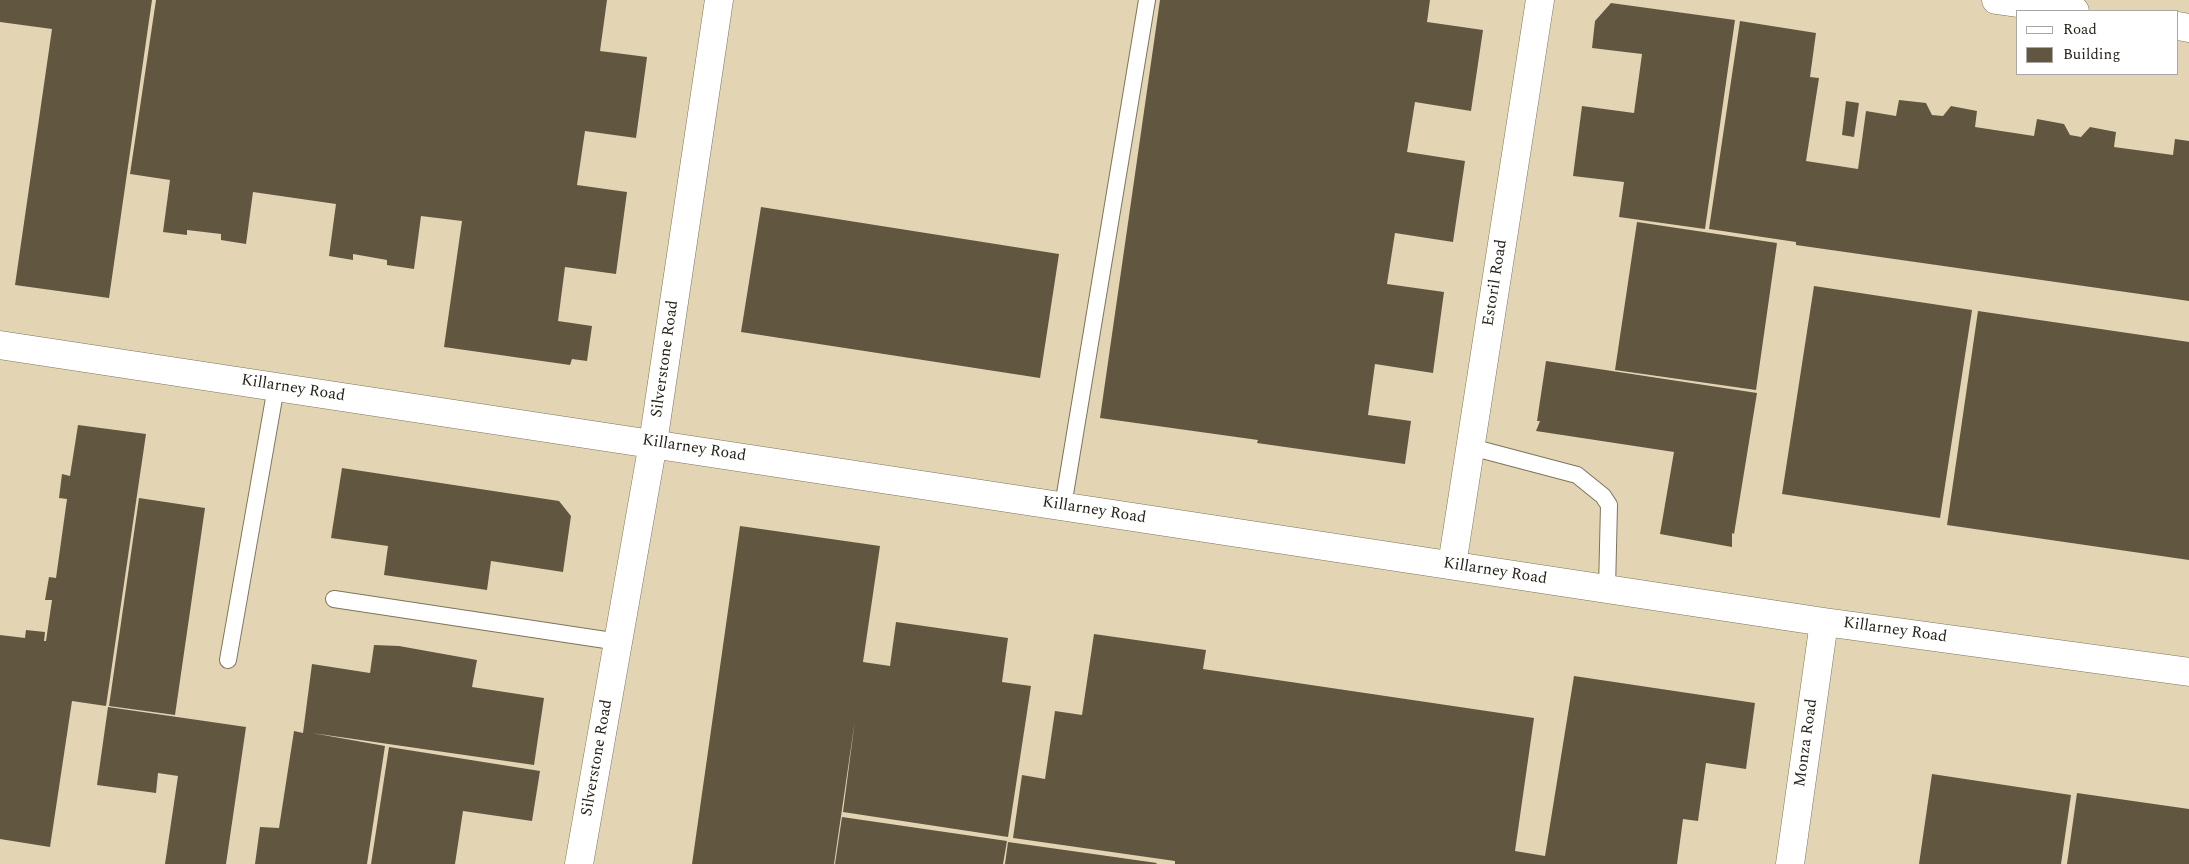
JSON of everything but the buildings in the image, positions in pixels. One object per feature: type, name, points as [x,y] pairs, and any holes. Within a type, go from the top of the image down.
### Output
[{"type":"street","name":"Silverstone Road","points":[[579,864],[653,443],[719,0]]},
{"type":"street","name":"Estoril Road","points":[[1452,565],[1540,0]]},
{"type":"street","points":[[1996,0],[2068,10]]},
{"type":"street","name":"Killarney Road","points":[[0,345],[1824,622],[2189,672]]},
{"type":"street","name":"Monza Road","points":[[1790,864],[1824,622]]},
{"type":"lane","points":[[1063,506],[1147,0]]},
{"type":"lane","points":[[228,660],[276,386]]},
{"type":"lane","points":[[1471,446],[1577,475],[1603,496],[1609,505],[1607,589]]},
{"type":"lane","points":[[334,599],[618,642]]},
{"type":"shaded area","points":[[0,0],[2189,0],[2189,864],[0,864]]}]
